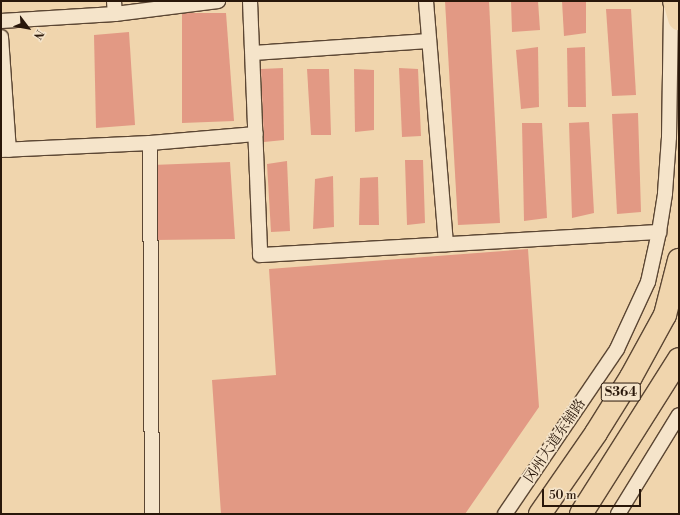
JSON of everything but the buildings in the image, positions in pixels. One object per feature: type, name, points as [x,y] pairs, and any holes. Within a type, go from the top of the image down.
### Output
[{"type":"main road","points":[[673,1],[679,19]]},
{"type":"main road","name":"S364","points":[[540,514],[596,433],[631,377],[665,315],[679,260]]},
{"type":"main road","name":"S364","points":[[581,514],[679,359]]},
{"type":"street","points":[[1,21],[114,8],[218,1]]},
{"type":"street","points":[[250,1],[260,255],[659,232]]},
{"type":"street","points":[[426,1],[446,244]]},
{"type":"street","name":"冈州大道东辅路","points":[[505,514],[617,348],[648,282],[659,232],[665,194],[669,137],[673,1]]},
{"type":"street","points":[[1,36],[5,150],[150,143],[256,134]]},
{"type":"street","points":[[253,53],[429,41]]},
{"type":"street","points":[[150,143],[152,514]]},
{"type":"street","points":[[618,514],[679,415]]}]
